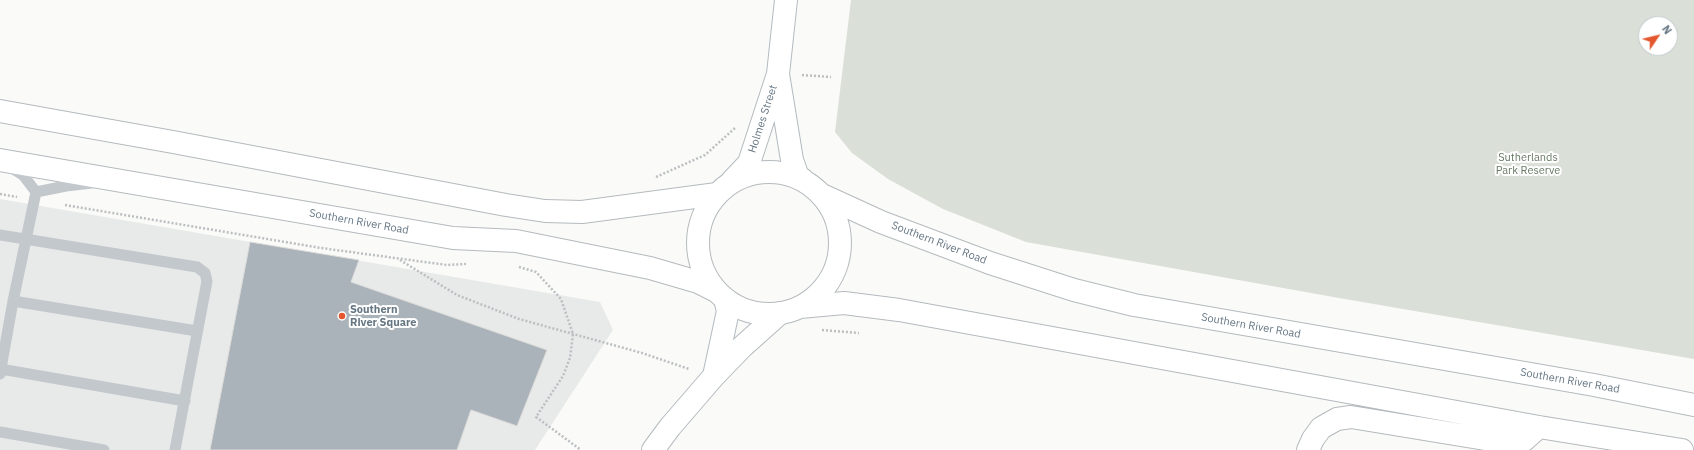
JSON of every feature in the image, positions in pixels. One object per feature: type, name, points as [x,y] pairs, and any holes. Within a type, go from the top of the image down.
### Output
[{"type":"main road","name":"Holmes Street","points":[[724,187],[749,163],[778,74],[786,0]]},
{"type":"main road","name":"Holmes Street","points":[[778,74],[792,160],[798,177],[802,179]]},
{"type":"main road","points":[[0,111],[180,143],[506,206],[545,211],[582,212],[724,187],[754,172],[778,171],[802,179],[813,186],[822,195],[832,209],[838,224],[840,240],[839,257],[834,272],[826,286],[814,298],[790,310],[742,347],[670,427],[653,450]]},
{"type":"main road","name":"Southern River Road","points":[[0,160],[453,238],[516,241],[650,268],[698,282],[721,295]]},
{"type":"main road","points":[[712,379],[728,311],[721,295],[706,276],[700,259],[698,242],[700,224],[706,208],[724,187]]},
{"type":"main road","name":"Southern River Road","points":[[822,195],[868,216],[990,263],[1074,290],[1126,303],[1594,385],[1694,405]]},
{"type":"main road","points":[[721,295],[735,305],[757,313],[769,314],[844,302],[899,310],[1539,427],[1682,450]]},
{"type":"main road","points":[[1308,450],[1313,439],[1322,428],[1337,419],[1351,417],[1510,443],[1523,441],[1539,427]]},
{"type":"lane","points":[[0,160],[23,175],[35,196],[0,370],[184,400]]},
{"type":"lane","points":[[35,196],[66,186],[119,181]]},
{"type":"lane","points":[[0,235],[197,267],[205,273],[207,282],[175,450]]},
{"type":"lane","points":[[13,301],[197,332]]},
{"type":"lane","points":[[0,432],[104,450]]},
{"type":"path","points":[[778,74],[831,77]]},
{"type":"path","points":[[650,180],[705,155],[739,124]]},
{"type":"path","points":[[0,194],[35,196],[313,247],[447,266],[468,263]]},
{"type":"path","points":[[397,258],[457,295],[519,319],[675,364],[712,379]]},
{"type":"path","points":[[516,266],[536,272],[561,299],[573,334],[570,358],[563,376],[536,418],[581,450]]},
{"type":"path","points":[[816,330],[859,333]]},
{"type":"shaded area","name":"Southern River Square","points":[[0,199],[600,302],[613,330],[535,450],[0,450]]},
{"type":"green space","name":"Sutherlands Park Reserve","points":[[851,0],[1694,0],[1694,359],[1026,242],[943,209],[888,179],[852,153],[835,132]]},
{"type":"building","name":"Southern River Square","points":[[250,242],[359,260],[351,282],[547,350],[517,426],[471,410],[457,450],[210,450]]},
{"type":"place","name":"Southern River Square","points":[[342,316]]}]
